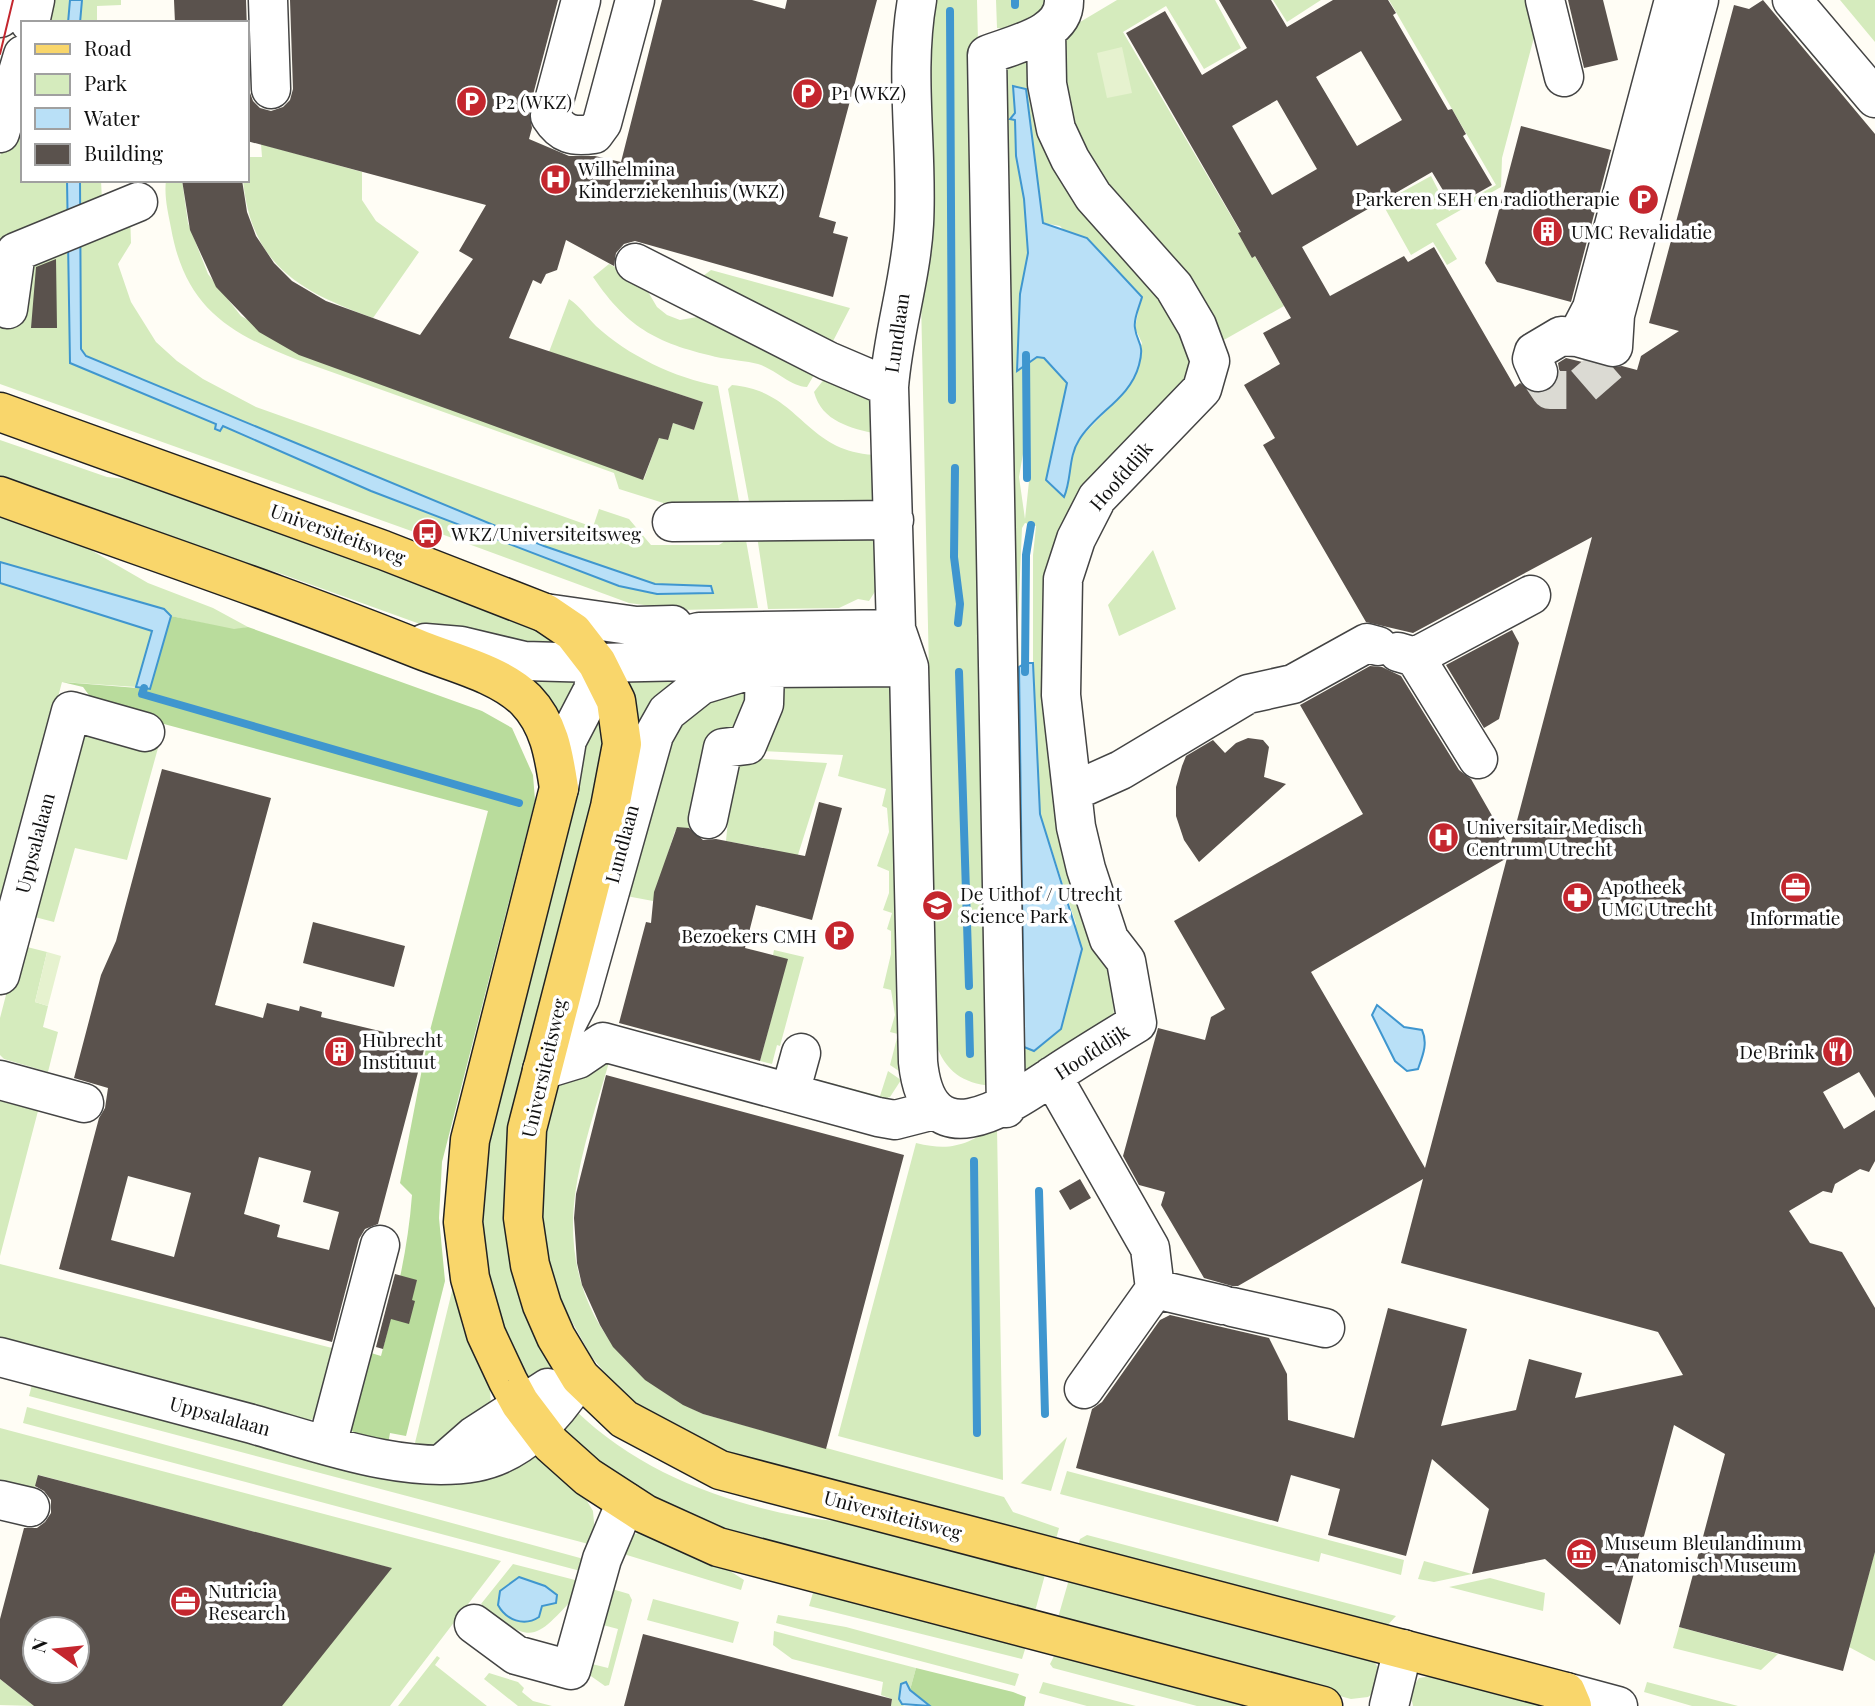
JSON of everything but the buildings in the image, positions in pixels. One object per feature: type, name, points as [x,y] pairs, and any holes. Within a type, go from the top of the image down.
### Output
[{"type":"main road","name":"Universiteitsweg","points":[[0,412],[383,550],[545,613],[573,632],[597,663],[616,701],[622,744],[610,807],[527,1129],[523,1219],[530,1265],[542,1305],[556,1337],[580,1377],[624,1419],[720,1470],[1403,1649],[1569,1699]]},
{"type":"main road","points":[[0,496],[397,640],[501,682],[526,700],[551,742],[559,788],[480,1099],[465,1182],[463,1222],[470,1278],[486,1334],[530,1416],[551,1444],[588,1477],[645,1514],[718,1547],[1240,1695],[1323,1706]]},
{"type":"street","points":[[0,18],[5,0]]},
{"type":"street","points":[[30,21],[35,0]]},
{"type":"street","points":[[268,0],[271,89]]},
{"type":"street","points":[[582,0],[550,116],[558,128],[573,137],[594,134],[603,123],[635,0]]},
{"type":"street","name":"Lundlaan","points":[[908,0],[908,23],[913,38]]},
{"type":"street","name":"Lundlaan","points":[[917,0],[913,38],[914,226],[892,351],[889,387],[897,629],[909,667],[918,1062],[921,1086],[934,1110]]},
{"type":"street","points":[[1545,0],[1564,77]]},
{"type":"street","points":[[1601,340],[1592,309],[1674,0]]},
{"type":"street","points":[[1601,340],[1685,0]]},
{"type":"street","points":[[1601,340],[1615,314],[1699,0]]},
{"type":"street","points":[[1792,0],[1875,98]]},
{"type":"street","points":[[1827,0],[1875,60]]},
{"type":"street","points":[[542,1070],[578,1059],[603,1042],[745,1079],[791,1071],[875,1131],[895,1120],[934,1110],[946,1116],[968,1117],[1006,1108],[987,55],[1055,15]]},
{"type":"street","name":"Hoofddijk","points":[[1006,1108],[1137,1023],[1126,961],[1109,939],[1086,869],[1072,792],[1061,695],[1063,579],[1067,562],[1097,498],[1202,389],[1210,360],[1197,326],[1174,287],[1093,196],[1070,159],[1056,128],[1049,95],[1055,15]]},
{"type":"street","points":[[0,133],[21,62]]},
{"type":"street","points":[[8,309],[16,252],[138,202]]},
{"type":"street","points":[[635,263],[828,361],[889,387]]},
{"type":"street","points":[[1538,372],[1532,359],[1534,352],[1561,336],[1601,340]]},
{"type":"street","points":[[681,530],[716,539],[741,522],[894,520]]},
{"type":"street","points":[[1397,652],[1531,595]]},
{"type":"street","name":"Lundlaan","points":[[545,613],[636,626],[675,625],[699,632]]},
{"type":"street","name":"Lundlaan","points":[[597,663],[641,641],[672,639],[699,632],[897,629]]},
{"type":"street","name":"Lundlaan","points":[[397,640],[461,646],[524,660],[597,663],[739,660],[760,668]]},
{"type":"street","points":[[1072,792],[1121,770],[1248,694],[1293,684],[1367,643],[1397,652],[1478,758]]},
{"type":"street","points":[[559,788],[567,740],[593,690],[597,663]]},
{"type":"street","name":"Lundlaan","points":[[542,1070],[580,998],[654,735],[667,712],[701,685],[760,668],[909,667]]},
{"type":"street","points":[[708,819],[723,748],[747,745],[764,704],[760,668]]},
{"type":"street","name":"Uppsalalaan","points":[[0,975],[71,711],[145,732]]},
{"type":"street","points":[[587,1052],[626,906]]},
{"type":"street","points":[[1052,1076],[1150,1248],[1155,1289],[1084,1389]]},
{"type":"street","points":[[0,1080],[84,1103]]},
{"type":"street","points":[[327,1444],[380,1245]]},
{"type":"street","points":[[1155,1289],[1325,1328]]},
{"type":"street","name":"Uppsalalaan","points":[[0,1357],[408,1464],[442,1464],[474,1436],[530,1416],[546,1389],[580,1377]]},
{"type":"street","points":[[474,1624],[516,1655],[571,1670],[602,1559],[626,1502]]},
{"type":"street","points":[[1389,1706],[1403,1649]]},
{"type":"street","name":"Universiteitsweg","points":[[1569,1699],[1618,1706]]},
{"type":"green space","points":[[44,0],[121,0],[121,5],[97,6],[97,21],[39,21]]},
{"type":"green space","points":[[930,0],[977,0],[988,466],[996,1086],[960,1077],[947,1065],[937,1047],[921,299]]},
{"type":"green space","points":[[996,0],[1055,0],[1055,7],[1005,29],[997,28]]},
{"type":"green space","points":[[1117,0],[1215,0],[1241,48],[1204,69],[1166,6],[1123,32],[1284,306],[1215,345],[1124,217],[1063,121],[1065,31]]},
{"type":"green space","points":[[1273,0],[1321,0],[1287,22]]},
{"type":"green space","points":[[1389,0],[1531,0],[1537,26],[1502,158],[1501,187],[1436,224],[1457,259],[1447,265],[1433,242],[1411,255],[1382,203],[1431,176],[1449,211],[1496,185]]},
{"type":"green space","points":[[1840,0],[1875,0],[1875,42]]},
{"type":"green space","points":[[1122,47],[1132,93],[1107,98],[1097,53]]},
{"type":"green space","points":[[1028,55],[1163,284],[1201,356],[1057,568],[1113,969],[1114,1024],[1014,1089],[1004,58]],"holes":[[[1013,86],[1026,89],[1043,223],[1060,226],[1138,313],[1135,328],[1142,343],[1125,392],[1079,439],[1072,456],[1046,480],[1067,383],[1044,358],[1037,357],[1018,371],[1020,294],[1028,253],[1024,199],[1016,156],[1015,119],[1011,119],[1015,113]],[[1028,425],[1030,472],[1025,519],[1019,477]],[[1025,523],[1036,526],[1033,555],[1033,663],[1040,814],[1076,924],[1024,1047],[1018,621],[1022,528]]]},
{"type":"green space","points":[[21,93],[21,182],[101,182],[103,222],[130,213],[131,243],[118,264],[131,302],[156,342],[203,379],[256,407],[593,527],[599,509],[629,519],[651,545],[719,545],[744,529],[758,608],[682,610],[629,603],[425,528],[417,533],[0,384],[0,156]]},
{"type":"green space","points":[[261,144],[362,172],[362,200],[376,221],[419,252],[373,318],[346,308],[301,285],[283,271],[268,254],[256,234],[243,182],[248,182],[248,157],[262,157]]},
{"type":"green space","points":[[166,182],[182,182],[188,223],[208,274],[241,316],[337,368],[644,479],[659,437],[667,440],[673,423],[694,430],[703,402],[549,352],[569,299],[608,337],[637,356],[685,377],[718,386],[740,507],[673,506],[619,489],[614,473],[298,360],[251,339],[213,314],[187,278],[178,255],[166,198]]},
{"type":"green space","points":[[609,264],[641,280],[657,307],[667,315],[680,320],[703,316],[818,368],[807,387],[801,386],[758,364],[699,353],[663,340],[647,332],[619,310],[593,277]]},
{"type":"green space","points":[[711,270],[850,308],[829,349],[712,293],[703,276]]},
{"type":"green space","points":[[829,373],[873,397],[877,434],[839,422],[824,410],[814,392]]},
{"type":"green space","points":[[732,385],[774,398],[834,444],[854,452],[879,455],[880,504],[750,507],[728,389]]},
{"type":"green space","points":[[0,440],[107,477],[153,482],[550,635],[553,645],[456,637],[276,572],[196,553],[0,482]]},
{"type":"green space","points":[[0,512],[70,538],[148,583],[213,608],[248,627],[234,630],[171,616],[164,609],[0,562]]},
{"type":"green space","points":[[757,536],[873,538],[879,542],[876,590],[869,601],[858,599],[839,608],[768,609]]},
{"type":"green space","points":[[1153,550],[1176,609],[1119,636],[1108,605]]},
{"type":"green space","points":[[0,583],[152,631],[136,687],[62,682],[0,918]]},
{"type":"green space","points":[[171,616],[234,629],[248,627],[482,711],[512,728],[533,775],[535,800],[442,1162],[439,1218],[445,1281],[406,1436],[390,1433],[388,1444],[356,1437],[343,1416],[361,1350],[381,1356],[391,1316],[404,1256],[412,1195],[400,1183],[428,1038],[488,811],[97,706],[83,687],[62,682],[150,689]]},
{"type":"green space","points":[[534,669],[582,678],[560,713],[528,683]]},
{"type":"green space","points":[[694,669],[640,733],[623,671]]},
{"type":"green space","points":[[774,681],[890,684],[899,1069],[907,1069],[905,1075],[890,1065],[898,1034],[890,1032],[895,1015],[891,990],[883,988],[891,954],[891,931],[887,929],[892,913],[883,910],[889,893],[889,871],[877,866],[889,832],[887,808],[882,806],[886,789],[838,776],[843,755],[760,751]]},
{"type":"green space","points":[[755,682],[745,733],[712,741],[689,828],[675,831],[653,901],[621,895],[640,799],[686,708]]},
{"type":"green space","points":[[598,709],[604,739],[601,773],[512,1123],[507,1159],[505,1223],[508,1251],[525,1308],[558,1369],[527,1383],[512,1358],[481,1252],[480,1173],[582,749]]},
{"type":"green space","points":[[89,731],[158,748],[127,860],[75,848],[54,922],[27,915],[74,739]]},
{"type":"green space","points":[[734,757],[827,763],[791,877],[769,849],[726,841]]},
{"type":"green space","points":[[19,945],[47,952],[35,1002],[48,1006],[43,1027],[58,1032],[48,1072],[4,1059],[0,1055],[0,1018]]},
{"type":"green space","points":[[774,950],[804,957],[780,1046],[777,1045],[772,1064],[760,1061],[787,960],[773,955]]},
{"type":"green space","points":[[47,952],[61,956],[48,1006],[35,1002]]},
{"type":"green space","points":[[610,1059],[581,1161],[575,1195],[573,1232],[577,1266],[586,1298],[601,1327],[620,1353],[644,1377],[671,1397],[703,1414],[1004,1497],[1013,1512],[1059,1528],[1055,1543],[706,1446],[650,1413],[618,1389],[591,1356],[561,1302],[543,1238],[538,1200],[551,1093],[574,1066]]},
{"type":"green space","points":[[888,1071],[901,1080],[890,1097],[879,1101],[812,1085],[812,1078],[880,1096]]},
{"type":"green space","points":[[0,1101],[38,1111],[0,1256]]},
{"type":"green space","points":[[997,1127],[1003,1480],[838,1436],[916,1143],[940,1147],[958,1145]]},
{"type":"green space","points":[[0,1264],[340,1350],[323,1413],[305,1423],[0,1341]]},
{"type":"green space","points":[[453,1287],[463,1329],[490,1389],[491,1407],[435,1448],[413,1451]]},
{"type":"green space","points":[[33,1381],[428,1485],[459,1483],[524,1453],[539,1455],[587,1501],[593,1511],[596,1546],[29,1396]]},
{"type":"green space","points":[[27,1407],[591,1561],[588,1573],[23,1423]]},
{"type":"green space","points":[[575,1410],[599,1431],[650,1465],[678,1479],[736,1501],[797,1516],[871,1526],[1046,1571],[1034,1615],[713,1529],[613,1479],[557,1426]]},
{"type":"green space","points":[[0,1428],[501,1561],[390,1706],[281,1706],[391,1568],[39,1475],[33,1495],[0,1487]]},
{"type":"green space","points":[[1067,1437],[1051,1491],[1020,1483],[1021,1483]]},
{"type":"green space","points":[[1067,1471],[1404,1560],[1401,1575],[1321,1553],[1319,1562],[1060,1494]]},
{"type":"green space","points":[[642,1531],[713,1560],[744,1580],[741,1590],[617,1552],[629,1537]]},
{"type":"green space","points":[[1087,1535],[1396,1616],[1383,1630],[1077,1549],[1080,1539]]},
{"type":"green space","points":[[1875,1551],[1875,1661],[1849,1647]]},
{"type":"green space","points":[[1424,1561],[1472,1574],[1434,1582],[1418,1579]]},
{"type":"green space","points":[[513,1564],[579,1581],[581,1591],[544,1627],[534,1632],[513,1628],[481,1604]]},
{"type":"green space","points":[[1070,1576],[1373,1660],[1379,1669],[1377,1690],[1368,1697],[1351,1699],[1057,1621]]},
{"type":"green space","points":[[1490,1578],[1545,1593],[1543,1611],[1449,1587]]},
{"type":"green space","points":[[815,1586],[1027,1643],[1022,1659],[809,1606]]},
{"type":"green space","points":[[612,1589],[629,1594],[632,1600],[609,1685],[605,1686],[588,1674],[588,1663],[608,1668],[618,1629],[599,1624]]},
{"type":"green space","points":[[653,1599],[739,1622],[733,1643],[647,1620]]},
{"type":"green space","points":[[778,1615],[846,1627],[1019,1674],[1015,1686],[776,1623]]},
{"type":"green space","points":[[1679,1627],[1778,1654],[1761,1670],[1673,1648]]},
{"type":"green space","points":[[774,1631],[916,1668],[910,1690],[906,1682],[902,1704],[904,1706],[891,1706],[892,1699],[881,1695],[883,1682],[792,1659],[773,1645]]},
{"type":"green space","points":[[1056,1652],[1259,1706],[1197,1706],[1053,1668],[1050,1664]]},
{"type":"green space","points":[[437,1656],[440,1658],[435,1665],[487,1706],[398,1706]]},
{"type":"green space","points":[[916,1668],[1013,1692],[1026,1697],[1024,1706],[930,1706],[910,1690]]},
{"type":"green space","points":[[489,1673],[518,1682],[524,1688],[522,1692],[533,1701],[552,1706],[518,1706],[484,1679]]},
{"type":"green space","points":[[1439,1675],[1548,1706],[1413,1706],[1410,1692],[1419,1678]]},
{"type":"green space","points":[[0,1679],[34,1706],[0,1705]]},
{"type":"green space","points":[[1043,1682],[1136,1706],[1087,1706],[1039,1693]]},
{"type":"green space","points":[[1647,1682],[1738,1706],[1692,1706],[1644,1692]]},
{"type":"water","points":[[70,0],[82,0],[80,21],[68,21]]},
{"type":"water","points":[[1013,86],[1026,89],[1043,223],[1087,238],[1142,297],[1135,320],[1141,352],[1135,377],[1121,396],[1094,421],[1079,440],[1073,454],[1064,497],[1046,480],[1067,383],[1044,358],[1037,357],[1017,371],[1020,294],[1028,253],[1024,199],[1016,156],[1015,120],[1010,119],[1015,113]]},
{"type":"water","points":[[67,182],[80,182],[81,349],[86,356],[544,546],[655,584],[711,586],[713,593],[657,594],[619,586],[371,491],[223,426],[220,431],[215,429],[216,424],[70,363]]},
{"type":"water","points":[[0,562],[164,609],[171,616],[150,689],[136,687],[152,631],[0,583]]},
{"type":"water","points":[[1025,663],[1033,663],[1040,814],[1082,949],[1061,1029],[1034,1051],[1024,1047],[1019,667]]},
{"type":"water","points":[[1377,1005],[1404,1027],[1422,1030],[1425,1044],[1418,1069],[1407,1071],[1395,1061],[1372,1015]]},
{"type":"water","points":[[519,1577],[545,1586],[557,1595],[556,1603],[542,1606],[539,1617],[533,1620],[522,1622],[511,1618],[498,1605],[500,1591]]},
{"type":"water","points":[[906,1682],[910,1690],[930,1706],[902,1704],[899,1699],[901,1684]]},
{"type":"waterway","points":[[1015,0],[1015,5]]},
{"type":"waterway","points":[[950,11],[952,400]]},
{"type":"waterway","points":[[1026,355],[1027,478]]},
{"type":"waterway","points":[[955,468],[954,557],[960,604],[958,623]]},
{"type":"waterway","points":[[1025,672],[1026,555],[1031,525]]},
{"type":"waterway","points":[[959,672],[969,986]]},
{"type":"waterway","points":[[144,688],[142,694],[519,803]]},
{"type":"waterway","points":[[969,1015],[970,1054]]},
{"type":"waterway","points":[[974,1161],[977,1433]]},
{"type":"waterway","points":[[1039,1191],[1045,1414]]},
{"type":"tunnel","points":[[1538,372],[1550,390],[1578,390],[1609,363]]},
{"type":"tram line","points":[[0,54],[13,0]]},
{"type":"place","name":"P1 (WKZ)","points":[[808,93]]},
{"type":"place","name":"P2 (WKZ)","points":[[472,102]]},
{"type":"place","name":"Wilhelmina Kinderziekenhuis (WKZ)","points":[[555,180]]},
{"type":"place","name":"Parkeren SEH en radiotherapie","points":[[1643,199]]},
{"type":"place","name":"UMC Revalidatie","points":[[1548,232]]},
{"type":"place","name":"WKZ/Universiteitsweg","points":[[428,534]]},
{"type":"place","name":"Universitair Medisch Centrum Utrecht","points":[[1443,838]]},
{"type":"place","name":"Informatie","points":[[1795,887]]},
{"type":"place","name":"Apotheek UMC Utrecht","points":[[1578,898]]},
{"type":"place","name":"De Uithof / Utrecht Science Park","points":[[937,905]]},
{"type":"place","name":"Bezoekers CMH","points":[[840,936]]},
{"type":"place","name":"Hubrecht Instituut","points":[[339,1051]]},
{"type":"place","name":"De Brink","points":[[1838,1052]]},
{"type":"place","name":"Museum Bleulandinum - Anatomisch Museum","points":[[1581,1554]]},
{"type":"place","name":"Nutricia Research","points":[[185,1602]]}]
